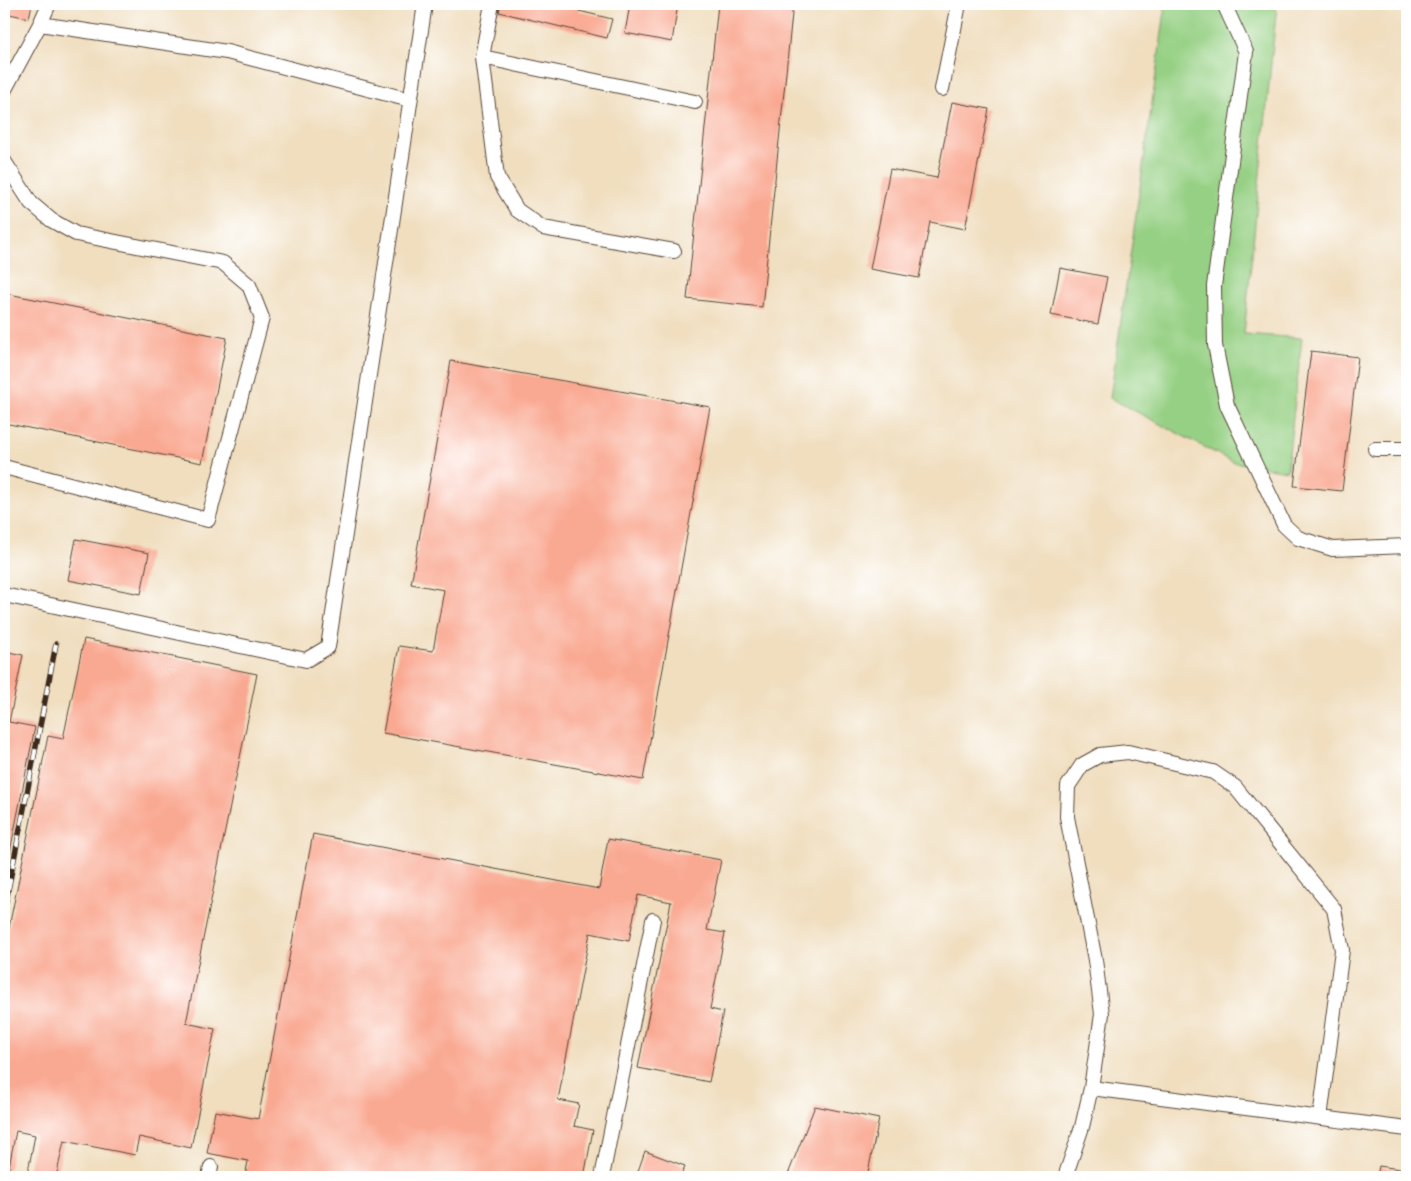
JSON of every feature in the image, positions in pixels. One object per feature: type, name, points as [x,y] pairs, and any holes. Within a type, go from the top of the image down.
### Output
[{"type":"lane","points":[[4,91],[40,24],[48,4]]},
{"type":"lane","points":[[4,595],[306,660],[328,647],[425,4]]},
{"type":"lane","points":[[492,4],[482,57],[497,177],[517,210],[544,228],[674,251]]},
{"type":"lane","points":[[942,89],[959,4]]},
{"type":"lane","points":[[1224,4],[1246,52],[1214,286],[1215,345],[1227,404],[1284,525],[1298,538],[1333,549],[1407,546]]},
{"type":"lane","points":[[40,24],[227,52],[410,100]]},
{"type":"lane","points":[[482,57],[695,102]]},
{"type":"lane","points":[[4,160],[31,203],[51,220],[76,234],[223,263],[249,285],[262,318],[208,520],[4,467]]},
{"type":"lane","points":[[1375,449],[1407,449]]},
{"type":"lane","points":[[1065,1177],[1082,1127],[1091,1088],[1102,1014],[1095,960],[1067,817],[1068,786],[1082,765],[1100,755],[1128,752],[1213,772],[1235,787],[1334,909],[1342,950],[1320,1118]]},
{"type":"lane","points":[[602,1177],[653,920]]},
{"type":"lane","points":[[1091,1088],[1407,1129]]},
{"type":"green space","points":[[1166,4],[1277,4],[1244,334],[1302,338],[1287,471],[1233,462],[1110,398]]},
{"type":"building","points":[[4,4],[32,4],[29,18],[4,13]]},
{"type":"building","points":[[501,4],[581,4],[579,11],[612,19],[607,38],[499,12]]},
{"type":"building","points":[[630,4],[678,4],[672,42],[625,33]]},
{"type":"building","points":[[718,4],[793,4],[762,307],[687,299]]},
{"type":"building","points":[[952,102],[989,109],[965,229],[930,222],[919,278],[870,269],[890,169],[937,178]]},
{"type":"building","points":[[1060,268],[1107,277],[1098,324],[1051,315]]},
{"type":"building","points":[[4,293],[227,338],[202,463],[4,423]]},
{"type":"building","points":[[1311,351],[1358,357],[1342,491],[1294,486]]},
{"type":"building","points":[[451,361],[710,407],[643,780],[383,733],[399,646],[433,651],[444,590],[411,584]]},
{"type":"building","points":[[76,539],[149,553],[141,594],[68,580]]},
{"type":"building","points":[[84,639],[257,674],[186,1023],[215,1029],[191,1148],[139,1137],[135,1155],[64,1141],[56,1177],[27,1177],[35,1135],[16,1131],[7,1177],[4,1177],[4,952],[48,736],[63,739]]},
{"type":"building","points":[[4,651],[23,655],[9,722],[35,727],[5,877]]},
{"type":"building","points":[[313,834],[599,889],[608,839],[721,860],[707,930],[725,933],[710,1009],[723,1012],[709,1082],[638,1068],[671,902],[638,895],[629,941],[590,933],[558,1100],[579,1104],[574,1126],[593,1130],[584,1177],[245,1177],[248,1161],[207,1153],[215,1111],[258,1119]]},
{"type":"building","points":[[815,1106],[879,1119],[867,1177],[787,1177]]},
{"type":"building","points":[[645,1151],[685,1166],[680,1177],[636,1177]]},
{"type":"building","points":[[1379,1166],[1407,1170],[1407,1177],[1377,1177]]},
{"type":"railway","points":[[4,911],[56,644]]}]
